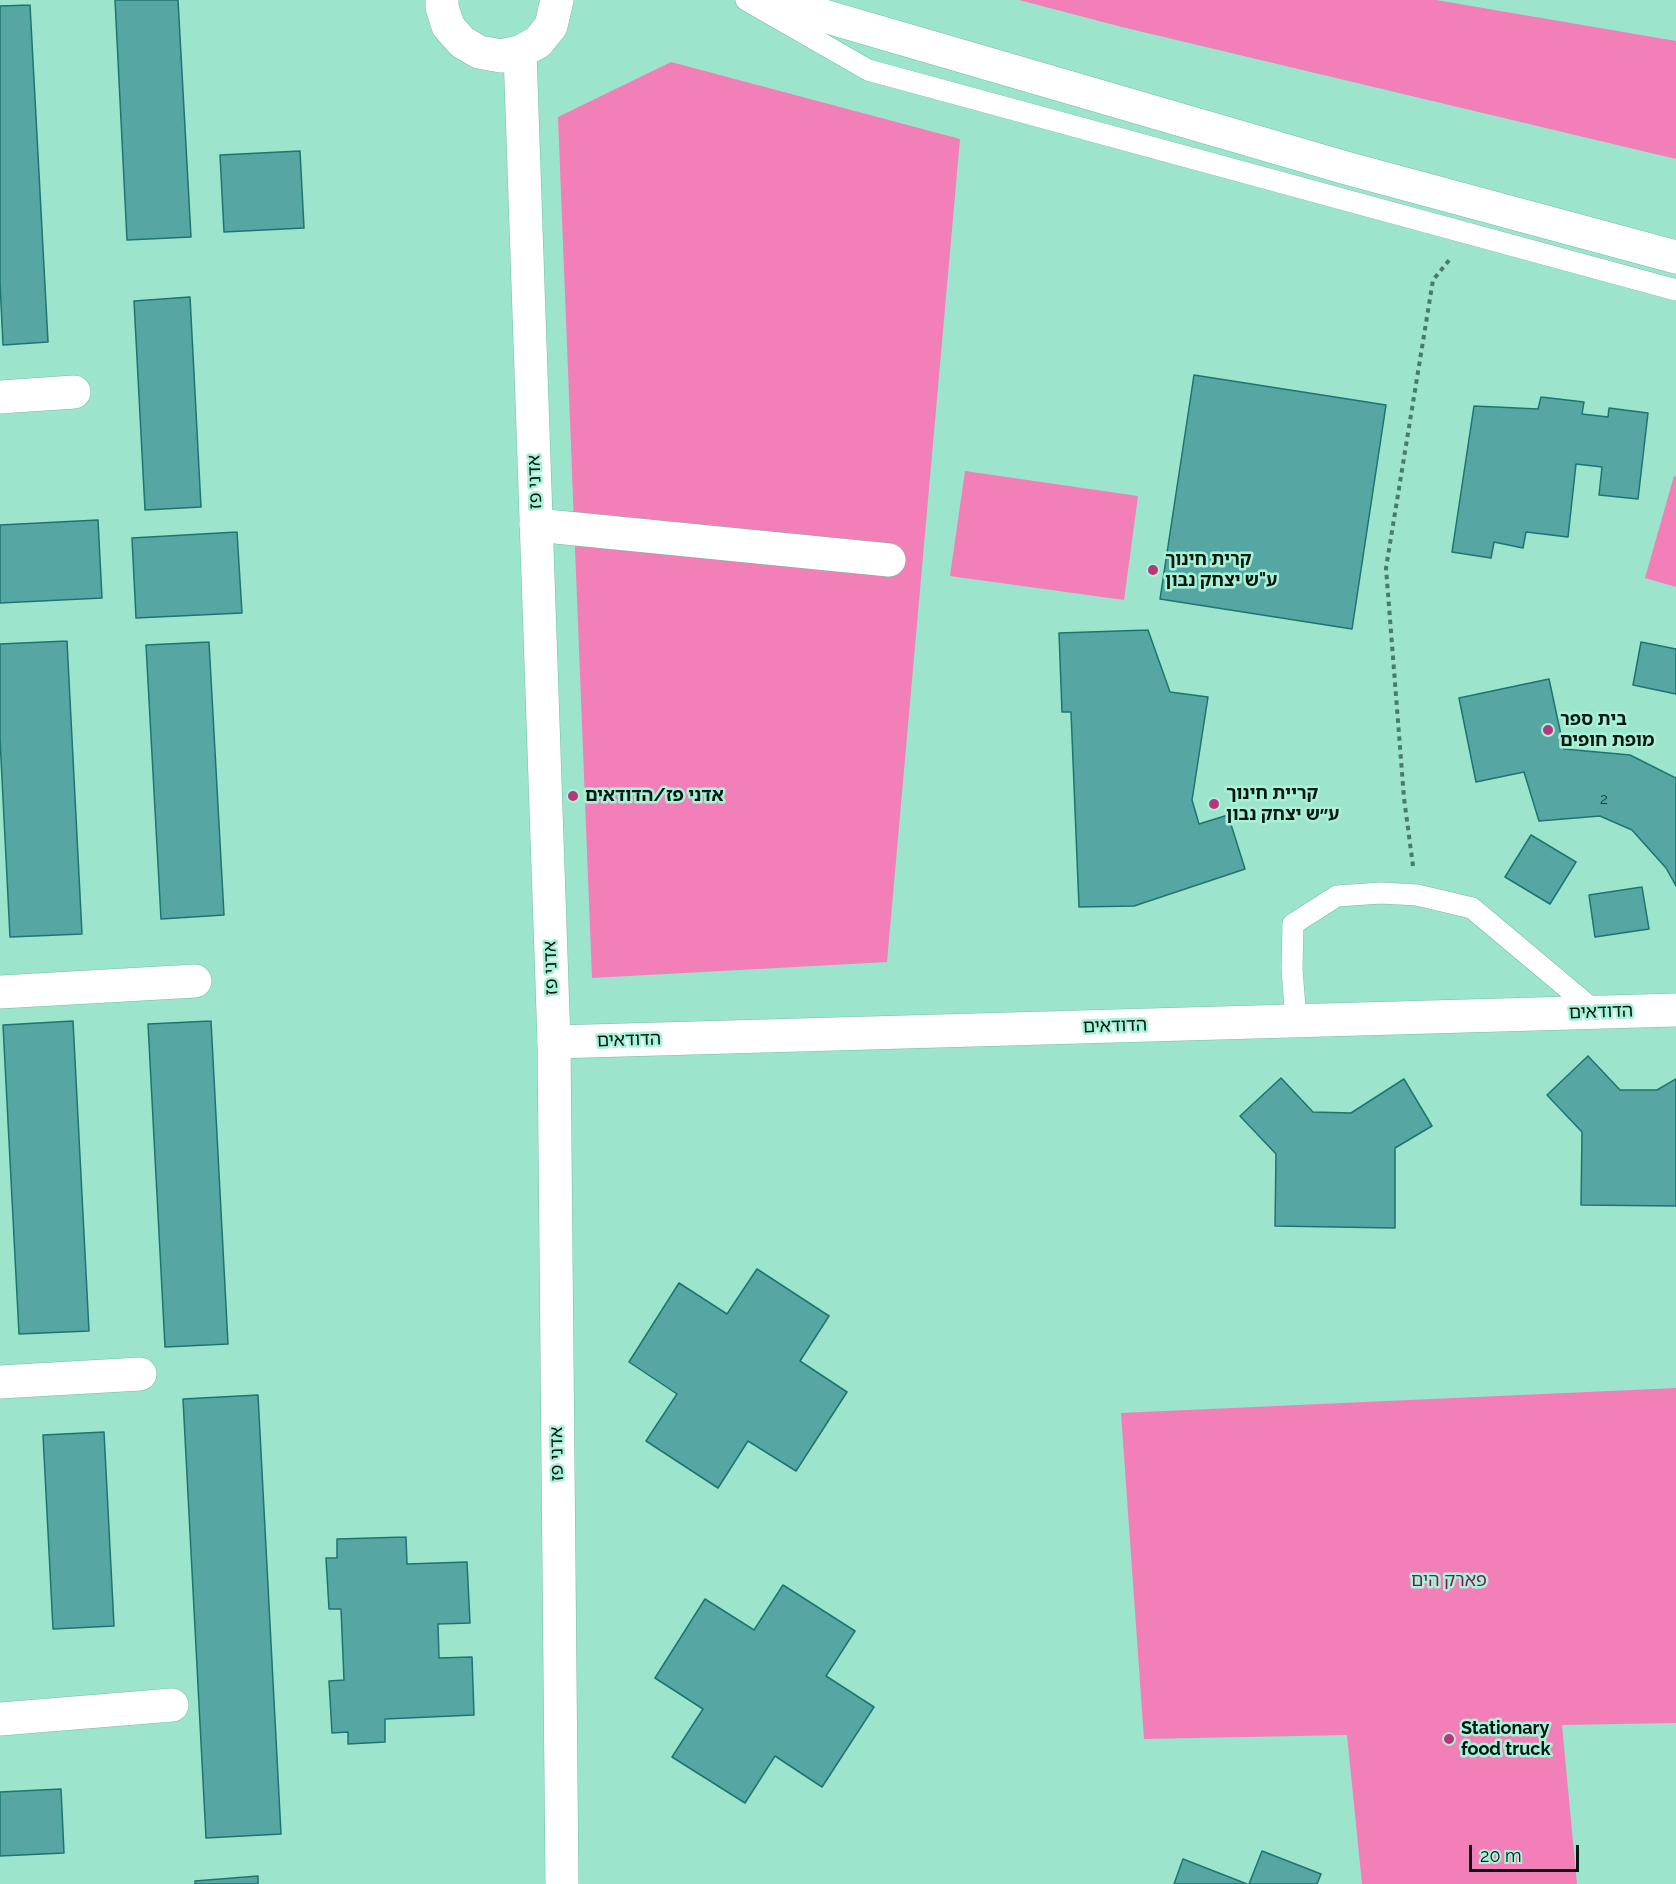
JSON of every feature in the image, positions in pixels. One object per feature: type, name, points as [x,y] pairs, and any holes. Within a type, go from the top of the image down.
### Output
[{"type":"street","points":[[442,0],[448,26],[462,42],[479,52],[501,56],[520,52],[538,42],[551,26],[557,0]]},
{"type":"street","points":[[769,0],[1346,168],[1676,256]]},
{"type":"street","name":"אדני פז","points":[[520,52],[554,1042],[562,1884]]},
{"type":"street","points":[[0,397],[74,392]]},
{"type":"street","points":[[536,525],[889,560]]},
{"type":"street","points":[[0,993],[195,981]]},
{"type":"street","name":"הדודאים","points":[[554,1042],[1676,1010]]},
{"type":"street","points":[[0,1382],[140,1374]]},
{"type":"street","points":[[0,1719],[172,1706]]},
{"type":"lane","points":[[746,0],[868,70],[1676,290]]},
{"type":"lane","points":[[1296,1021],[1292,969],[1293,924],[1337,896],[1382,893],[1417,895],[1472,908],[1596,1012]]},
{"type":"path","points":[[1417,895],[1404,798],[1386,568],[1433,280],[1470,233]]},
{"type":"green space","points":[[1019,0],[1436,0],[1676,41],[1676,159],[1122,27]]},
{"type":"green space","points":[[671,62],[960,139],[887,962],[592,978],[558,117]]},
{"type":"green space","points":[[965,471],[1138,496],[1124,600],[950,576]]},
{"type":"green space","points":[[1674,476],[1676,477],[1676,587],[1645,578]]},
{"type":"green space","name":"פארק הים","points":[[1676,1388],[1676,1723],[1562,1725],[1577,1884],[1362,1884],[1347,1735],[1144,1739],[1121,1413]]},
{"type":"building","points":[[115,0],[178,0],[191,237],[127,240]]},
{"type":"building","points":[[30,5],[48,342],[3,345],[0,283],[0,6]]},
{"type":"building","points":[[300,151],[304,228],[224,232],[220,155]]},
{"type":"building","points":[[190,297],[201,507],[145,510],[134,301]]},
{"type":"building","points":[[1194,375],[1386,405],[1352,629],[1160,599]]},
{"type":"building","points":[[1541,397],[1584,402],[1582,414],[1608,417],[1609,408],[1648,413],[1638,499],[1599,495],[1602,467],[1576,464],[1568,537],[1526,532],[1523,548],[1494,542],[1491,558],[1452,552],[1474,406],[1538,409]]},
{"type":"building","points":[[98,520],[102,598],[0,603],[0,525]]},
{"type":"building","points":[[237,532],[242,613],[136,618],[132,538]]},
{"type":"building","points":[[1148,630],[1170,692],[1208,697],[1192,800],[1199,824],[1228,815],[1245,869],[1134,906],[1079,907],[1071,712],[1062,712],[1059,633]]},
{"type":"building","points":[[67,641],[82,934],[10,937],[0,739],[0,644]]},
{"type":"building","points":[[209,642],[224,915],[161,919],[146,645]]},
{"type":"building","points":[[1641,642],[1676,649],[1676,694],[1633,685]]},
{"type":"building","points":[[1549,679],[1564,749],[1630,755],[1676,778],[1676,886],[1666,868],[1632,830],[1600,816],[1539,821],[1524,772],[1476,782],[1459,698]]},
{"type":"building","points":[[1531,835],[1576,862],[1550,904],[1505,877]]},
{"type":"building","points":[[1642,887],[1649,929],[1595,937],[1589,895]]},
{"type":"building","points":[[73,1021],[89,1331],[19,1334],[3,1025]]},
{"type":"building","points":[[211,1021],[228,1344],[165,1347],[148,1024]]},
{"type":"building","points":[[1588,1056],[1620,1090],[1657,1090],[1676,1079],[1676,1206],[1581,1205],[1582,1132],[1547,1095]]},
{"type":"building","points":[[1281,1078],[1313,1112],[1351,1113],[1404,1079],[1432,1126],[1395,1148],[1395,1228],[1275,1226],[1276,1154],[1240,1116]]},
{"type":"building","points":[[757,1269],[829,1316],[800,1361],[847,1392],[796,1471],[748,1441],[718,1488],[646,1441],[677,1394],[629,1362],[679,1283],[727,1314]]},
{"type":"building","points":[[258,1395],[281,1834],[206,1838],[183,1399]]},
{"type":"building","points":[[104,1432],[114,1626],[53,1629],[43,1435]]},
{"type":"building","points":[[406,1537],[407,1564],[467,1562],[470,1623],[438,1624],[439,1658],[472,1657],[474,1715],[385,1719],[385,1742],[348,1744],[348,1732],[332,1733],[329,1681],[344,1680],[341,1609],[329,1609],[326,1558],[337,1558],[337,1539]]},
{"type":"building","points":[[783,1585],[855,1631],[826,1676],[874,1707],[822,1787],[775,1756],[745,1803],[672,1757],[703,1709],[655,1678],[705,1599],[754,1630]]},
{"type":"building","points":[[61,1789],[64,1853],[0,1856],[0,1792]]},
{"type":"building","points":[[1262,1851],[1321,1874],[1317,1884],[1249,1884]]},
{"type":"building","points":[[1183,1859],[1247,1884],[1174,1884]]},
{"type":"building","points":[[258,1876],[258,1884],[195,1884],[195,1881]]},
{"type":"place","name":"קרית חינוך ע\"ש יצחק נבון","points":[[1153,570]]},
{"type":"place","name":"בית ספר מופת חופים","points":[[1548,730]]},
{"type":"place","name":"אדני פז/הדודאים","points":[[573,796]]},
{"type":"place","name":"קריית חינוך ע״ש יצחק נבון","points":[[1214,804]]},
{"type":"place","name":"Stationary food truck","points":[[1449,1739]]}]
